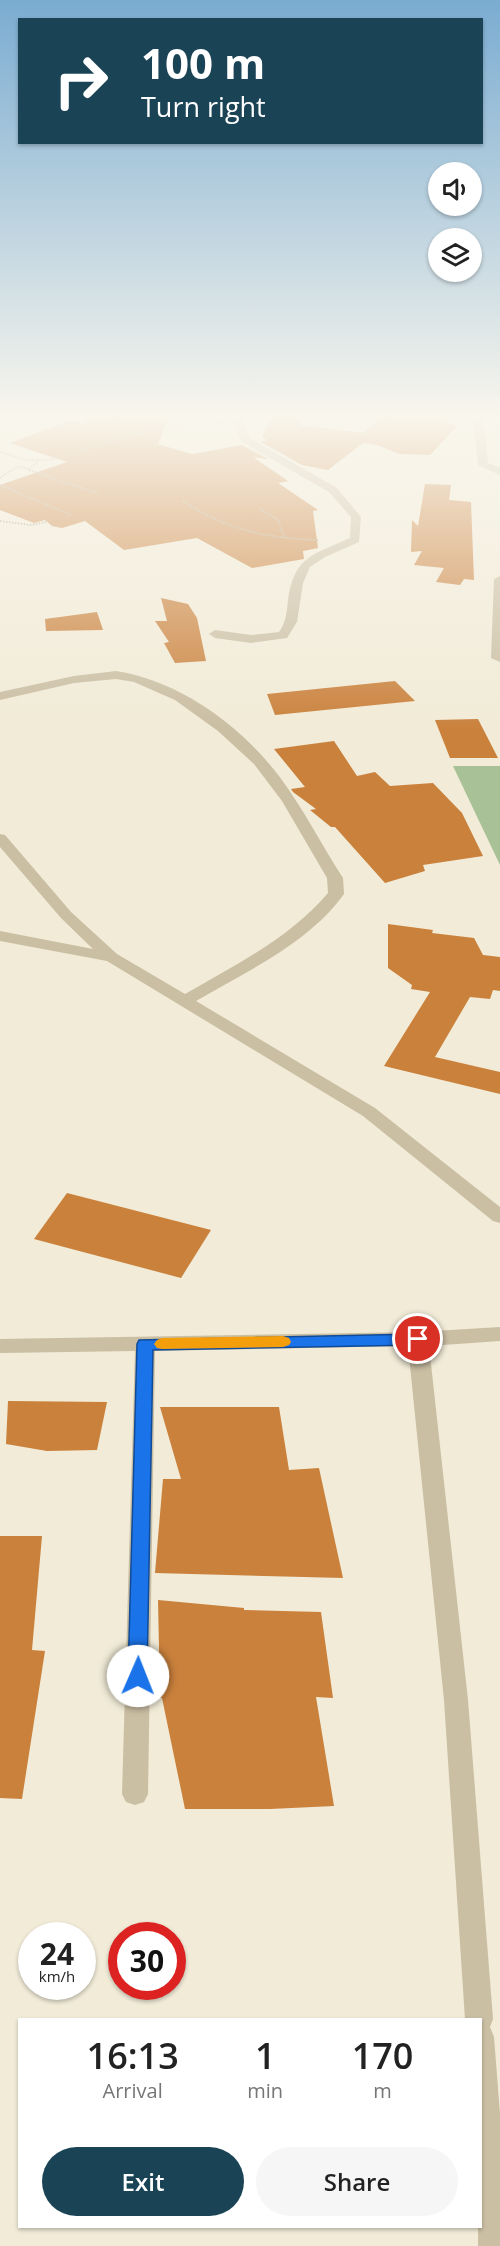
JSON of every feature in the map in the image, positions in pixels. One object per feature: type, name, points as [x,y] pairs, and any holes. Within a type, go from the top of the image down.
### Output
[{"type":"street","points":[[215,634],[251,639],[283,636],[289,628],[295,581],[306,563],[355,540],[356,521]]},
{"type":"street","points":[[500,579],[497,658],[500,658]]},
{"type":"street","points":[[0,696],[96,676],[127,676],[155,684],[215,720],[272,777],[335,878],[336,894],[327,908],[278,943],[185,1001]]},
{"type":"street","points":[[0,838],[66,915],[111,957],[369,1112],[500,1217]]},
{"type":"street","points":[[0,936],[111,957]]},
{"type":"street","points":[[0,1346],[418,1339],[500,1334]]},
{"type":"street","points":[[418,1339],[456,1700],[479,2018]]},
{"type":"street","points":[[135,1794],[145,1344]]},
{"type":"street","points":[[482,2067],[494,2246]]},
{"type":"path","points":[[0,521],[31,525],[46,522]]},
{"type":"path","points":[[220,521],[239,531],[285,539],[355,540]]},
{"type":"path","points":[[279,521],[285,539]]},
{"type":"green space","points":[[453,766],[500,766],[500,865]]},
{"type":"building","points":[[46,521],[314,521],[318,548],[303,551],[304,559],[252,568],[197,538],[124,550],[85,521],[62,528],[52,526]]},
{"type":"building","points":[[412,521],[418,526],[419,521],[472,521],[474,580],[464,579],[460,585],[436,582],[444,568],[414,565],[422,551],[411,552]]},
{"type":"building","points":[[161,598],[188,604],[197,618],[206,661],[175,663],[164,643],[169,642],[155,621],[167,621]]},
{"type":"building","points":[[97,612],[103,630],[46,631],[45,619]]},
{"type":"building","points":[[395,681],[415,701],[275,715],[267,694]]},
{"type":"building","points":[[478,719],[498,758],[450,758],[435,720]]},
{"type":"building","points":[[334,741],[357,776],[375,772],[390,786],[433,783],[462,813],[483,856],[423,865],[425,871],[385,883],[335,827],[331,827],[310,810],[316,809],[293,792],[291,789],[305,787],[274,749]]},
{"type":"building","points":[[388,924],[433,930],[432,933],[474,938],[483,955],[500,957],[500,991],[493,990],[490,999],[470,997],[435,1057],[500,1072],[500,1094],[384,1066],[430,992],[411,989],[412,985],[388,968]]},
{"type":"building","points":[[67,1193],[211,1230],[181,1278],[34,1239]]},
{"type":"building","points":[[8,1401],[107,1402],[97,1450],[47,1451],[6,1444]]},
{"type":"building","points":[[160,1407],[279,1407],[289,1470],[319,1468],[343,1578],[155,1573],[163,1479],[181,1479]]},
{"type":"building","points":[[0,1536],[42,1536],[32,1650],[45,1651],[22,1799],[0,1798]]},
{"type":"building","points":[[158,1600],[244,1608],[244,1610],[321,1612],[333,1698],[316,1697],[334,1806],[185,1809],[162,1698],[160,1698]]},
{"type":"slow traffic","points":[[162,1344],[283,1342]]},
{"type":"route","points":[[138,1676],[145,1344],[418,1339]]}]
